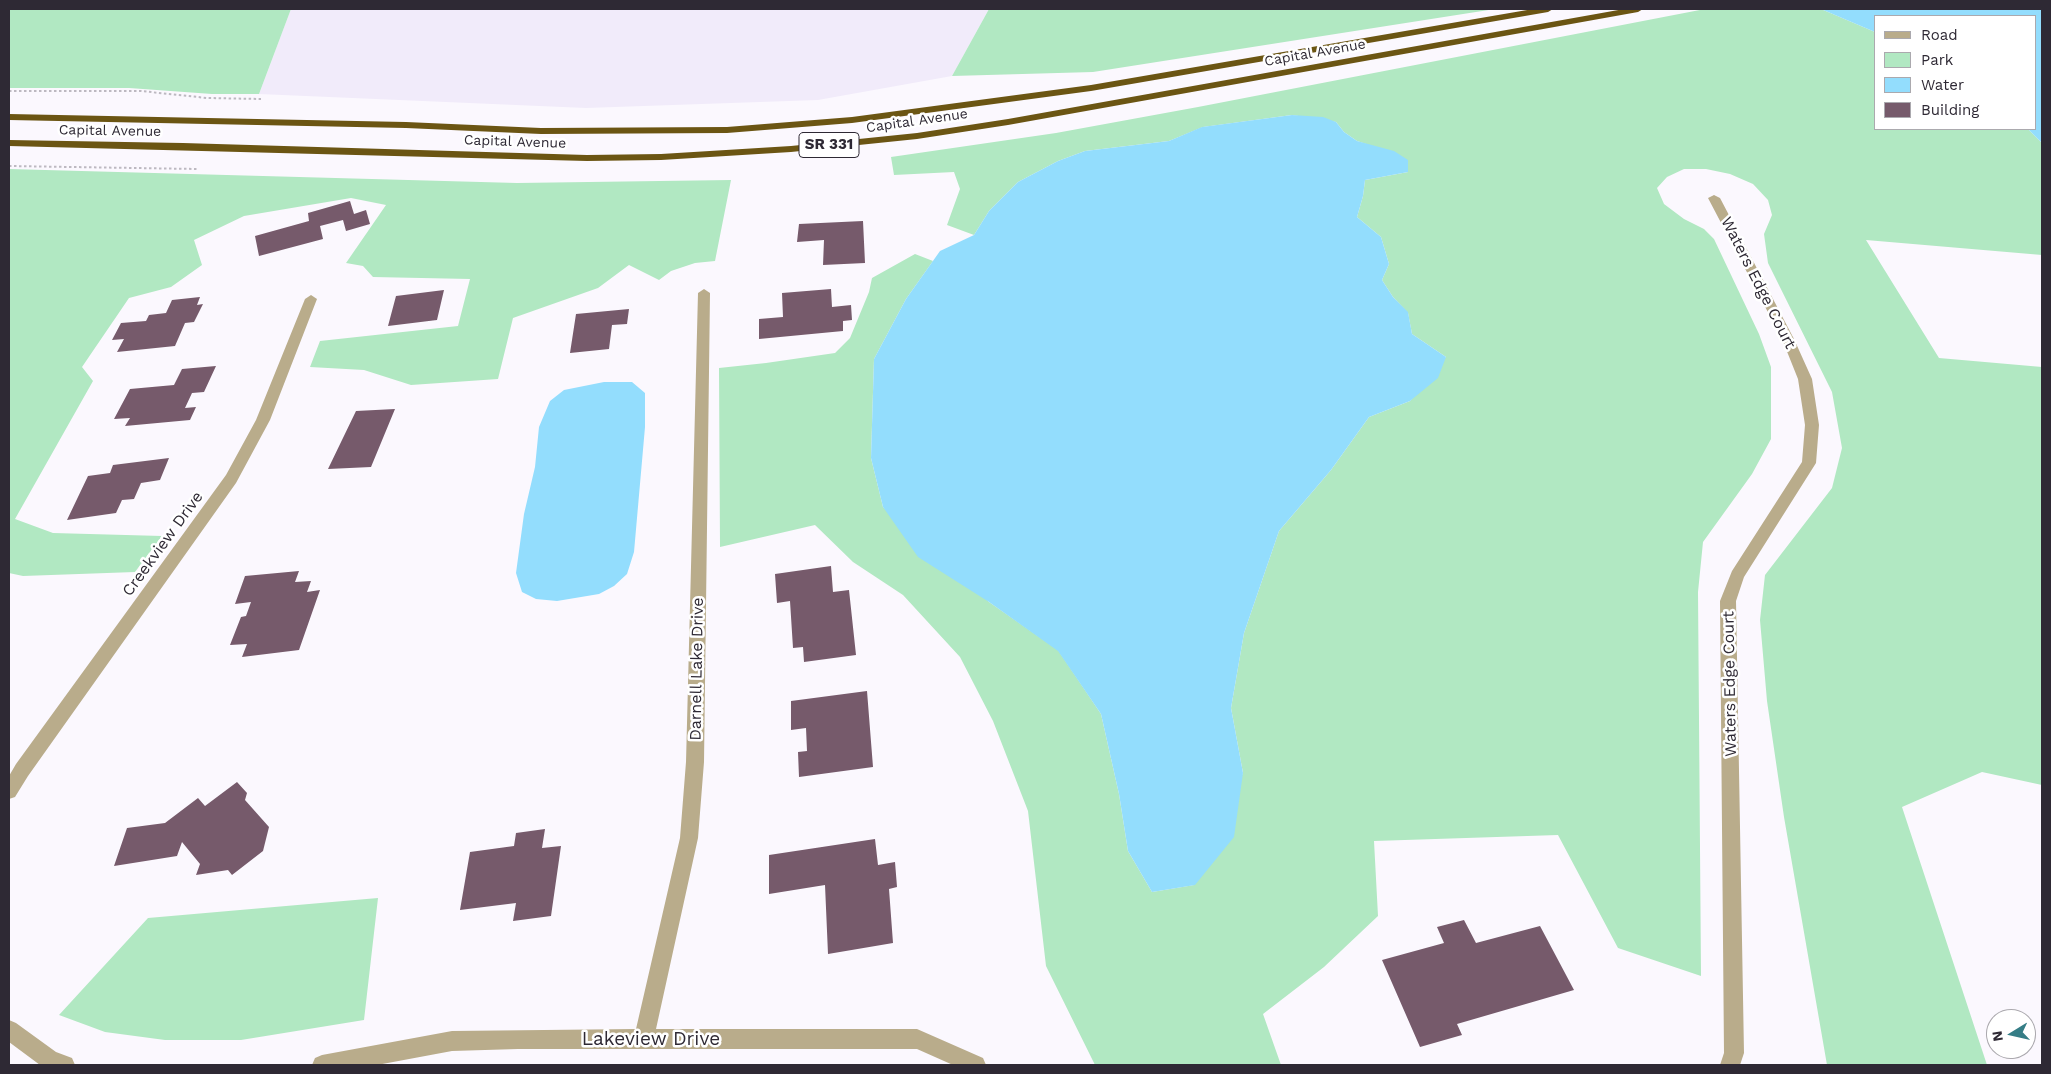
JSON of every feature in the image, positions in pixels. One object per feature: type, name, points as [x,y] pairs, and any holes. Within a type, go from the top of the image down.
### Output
[{"type":"highway","name":"Capital Avenue","points":[[9,117],[406,125],[542,130],[727,130],[852,120],[1082,90],[1548,9]]},
{"type":"highway","name":"Capital Avenue","points":[[9,143],[183,146],[587,158],[662,157],[791,149],[908,137],[1008,122],[1638,9]]},
{"type":"street","name":"Waters Edge Court","points":[[1714,198],[1788,339],[1804,379],[1812,425],[1809,463],[1736,575],[1728,601],[1734,1053],[1730,1065]]},
{"type":"street","name":"Darnell Lake Drive","points":[[644,1039],[689,838],[693,790],[704,293]]},
{"type":"street","name":"Creekview Drive","points":[[9,791],[22,770],[231,479],[263,420],[310,299]]},
{"type":"street","points":[[9,1030],[51,1061],[65,1065]]},
{"type":"street","name":"Lakeview Drive","points":[[322,1065],[452,1041],[644,1039],[917,1039],[976,1065]]},
{"type":"path","points":[[9,91],[140,91],[207,98],[261,99]]},
{"type":"path","points":[[9,166],[197,169]]},
{"type":"shaded area","points":[[291,9],[989,9],[952,76],[818,100],[586,108],[259,94]]},
{"type":"green space","points":[[9,9],[291,9],[259,94],[212,94],[129,88],[9,88]]},
{"type":"green space","points":[[989,9],[1495,9],[1093,72],[952,76]]},
{"type":"green space","points":[[1705,9],[1821,9],[1874,32],[1874,130],[2029,130],[2042,143],[2042,255],[1866,240],[1939,358],[2042,367],[2042,785],[1982,772],[1902,807],[1987,1065],[1827,1065],[1784,817],[1767,701],[1760,620],[1765,575],[1832,488],[1842,448],[1832,392],[1768,263],[1764,234],[1772,215],[1768,200],[1753,184],[1730,174],[1706,169],[1684,169],[1667,177],[1657,188],[1664,204],[1684,219],[1704,229],[1714,239],[1759,334],[1771,367],[1771,439],[1752,474],[1703,542],[1698,592],[1701,976],[1618,948],[1558,835],[1374,841],[1378,916],[1324,967],[1263,1014],[1281,1065],[1095,1065],[1046,966],[1028,811],[993,721],[960,657],[903,595],[853,562],[815,525],[720,547],[719,368],[835,353],[850,338],[869,292],[872,278],[915,254],[933,261],[906,299],[874,359],[871,458],[883,507],[989,602],[1058,650],[1101,714],[1119,794],[1128,851],[1152,892],[1194,885],[1243,773],[1231,708],[1244,633],[1279,531],[1331,470],[1369,417],[1410,401],[1446,357],[1412,334],[1408,313],[1393,297],[1382,280],[1389,264],[1381,237],[1357,217],[1365,180],[1408,172],[1375,147],[1357,141],[1344,132],[1336,122],[1292,115],[1203,127],[1169,141],[1085,151],[1058,161],[1018,182],[989,211],[974,235],[947,225],[960,189],[954,172],[894,175],[891,157],[1056,133]]},
{"type":"green space","points":[[9,169],[517,183],[731,180],[715,261],[695,263],[671,271],[659,280],[629,265],[598,288],[513,318],[498,379],[411,385],[364,370],[310,367],[320,341],[458,326],[470,279],[373,277],[363,266],[346,263],[386,205],[351,198],[244,216],[194,240],[202,265],[171,287],[129,298],[82,367],[93,381],[15,519],[53,533],[162,536],[135,572],[23,576],[9,573]]},
{"type":"green space","points":[[378,898],[364,1020],[241,1040],[165,1040],[105,1032],[59,1015],[148,918]]},
{"type":"water","points":[[1821,9],[2042,9],[2042,143],[2029,130],[2036,130],[2036,15],[1874,15],[1874,32]]},
{"type":"water","points":[[1292,115],[1323,117],[1336,122],[1344,132],[1357,141],[1394,151],[1408,160],[1408,172],[1365,180],[1357,217],[1381,237],[1389,264],[1382,280],[1393,297],[1408,312],[1412,334],[1446,357],[1438,378],[1410,401],[1369,417],[1331,470],[1279,531],[1244,633],[1231,708],[1243,773],[1234,837],[1195,885],[1152,892],[1128,851],[1119,794],[1101,714],[1058,651],[989,602],[918,557],[883,507],[871,458],[874,359],[906,299],[940,251],[974,235],[989,211],[1018,182],[1058,161],[1085,151],[1169,141],[1202,127]]},
{"type":"water","points":[[604,382],[632,382],[645,393],[645,427],[634,552],[627,574],[614,586],[599,594],[557,601],[536,599],[522,592],[516,573],[524,514],[535,467],[539,427],[550,401],[564,390]]},
{"type":"building","points":[[350,201],[354,214],[366,210],[370,224],[346,231],[343,220],[320,226],[323,239],[259,256],[255,236],[309,221],[308,213]]},
{"type":"building","points":[[863,221],[865,263],[823,265],[824,240],[797,242],[799,224]]},
{"type":"building","points":[[831,289],[832,307],[851,305],[852,320],[843,321],[843,331],[759,339],[759,319],[783,317],[782,293]]},
{"type":"building","points":[[444,290],[437,320],[388,326],[396,296]]},
{"type":"building","points":[[200,297],[197,305],[203,304],[194,322],[185,323],[175,346],[117,352],[124,339],[112,340],[121,323],[146,321],[149,315],[166,313],[172,300]]},
{"type":"building","points":[[629,309],[627,324],[612,325],[609,349],[570,353],[576,314]]},
{"type":"building","points":[[216,366],[204,392],[192,393],[185,408],[196,407],[190,420],[125,426],[130,418],[114,419],[130,389],[174,385],[182,369]]},
{"type":"building","points":[[395,409],[371,467],[328,469],[356,411]]},
{"type":"building","points":[[169,458],[160,480],[141,483],[134,499],[122,500],[116,513],[67,520],[88,476],[110,473],[113,465]]},
{"type":"building","points":[[831,566],[833,592],[849,590],[856,655],[804,662],[803,647],[793,648],[790,601],[777,603],[775,574]]},
{"type":"building","points":[[299,571],[295,582],[311,581],[307,592],[320,590],[299,650],[242,657],[247,644],[230,645],[241,617],[246,616],[251,602],[235,604],[245,576]]},
{"type":"building","points":[[867,691],[873,767],[799,777],[798,752],[807,751],[806,728],[791,730],[791,701]]},
{"type":"building","points":[[237,782],[247,793],[245,800],[269,827],[263,851],[232,875],[228,870],[196,875],[200,864],[182,842],[177,856],[114,866],[127,828],[165,823],[198,798],[205,806]]},
{"type":"building","points":[[545,829],[542,848],[561,846],[551,916],[513,921],[516,903],[460,910],[470,852],[514,846],[516,833]]},
{"type":"building","points":[[875,839],[878,865],[895,862],[897,887],[889,889],[893,943],[828,954],[825,885],[769,894],[769,855]]},
{"type":"building","points":[[1464,920],[1476,943],[1540,926],[1574,990],[1457,1024],[1462,1035],[1420,1047],[1382,960],[1444,943],[1437,927]]}]
